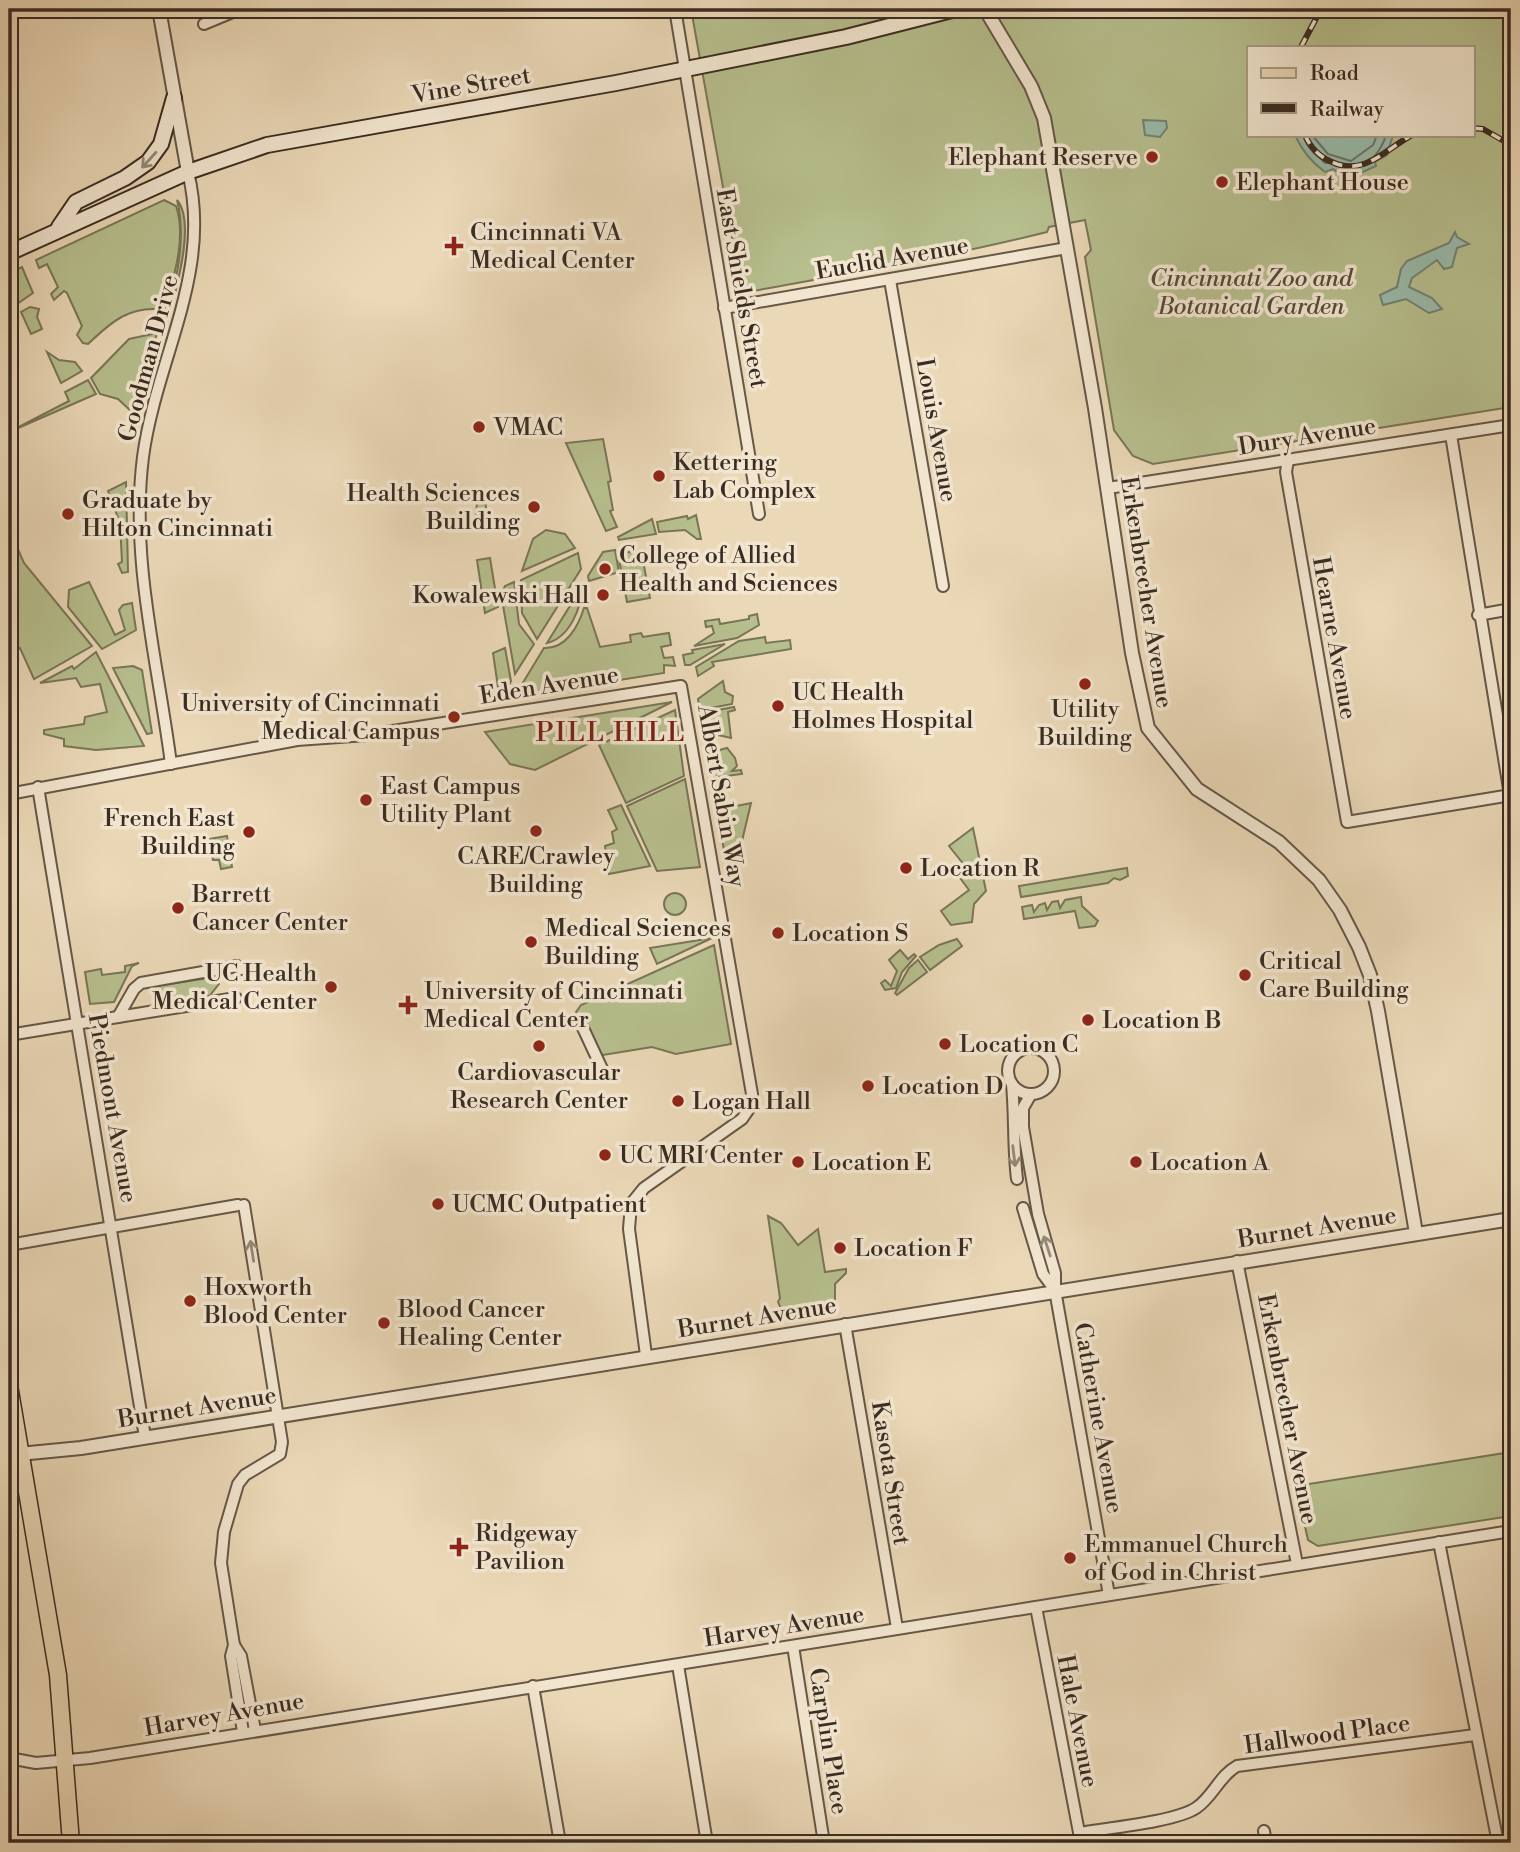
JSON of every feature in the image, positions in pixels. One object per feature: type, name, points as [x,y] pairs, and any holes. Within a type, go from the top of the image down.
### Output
[{"type":"main road","name":"Vine Street","points":[[9,253],[188,172],[267,145],[616,83],[894,26],[956,9]]},
{"type":"main road","points":[[57,230],[76,202],[125,178],[148,162],[161,144],[174,98]]},
{"type":"main road","points":[[9,1385],[14,1454],[54,1647],[71,1843]]},
{"type":"street","points":[[159,9],[188,172]]},
{"type":"street","points":[[204,24],[240,9]]},
{"type":"street","name":"East Shields Street","points":[[675,9],[760,514]]},
{"type":"street","name":"Erkenbrecher Avenue","points":[[985,9],[1031,86],[1044,118],[1108,488],[1121,584],[1148,727],[1197,789],[1251,822],[1298,858],[1340,910],[1366,965],[1378,1011],[1416,1233]]},
{"type":"street","name":"Goodman Drive","points":[[171,764],[144,592],[140,544],[141,486],[143,458],[155,402],[173,331],[190,284],[195,256],[194,201],[188,172]]},
{"type":"street","name":"Euclid Avenue","points":[[724,307],[1068,248]]},
{"type":"street","name":"Louis Avenue","points":[[890,280],[943,586]]},
{"type":"street","name":"Dury Avenue","points":[[1108,488],[1511,425]]},
{"type":"street","points":[[1451,435],[1478,615],[1511,798]]},
{"type":"street","name":"Hearne Avenue","points":[[1287,460],[1288,485],[1347,822],[1511,798]]},
{"type":"street","points":[[1478,615],[1511,609]]},
{"type":"street","name":"Eden Avenue","points":[[9,794],[297,740],[367,734],[681,686]]},
{"type":"street","name":"Albert Sabin Way","points":[[646,1355],[631,1255],[631,1204],[644,1188],[748,1114],[752,1094],[681,686]]},
{"type":"street","name":"Piedmont Avenue","points":[[38,787],[113,1228],[145,1437]]},
{"type":"street","points":[[118,1017],[134,989],[141,983],[237,966],[242,969]]},
{"type":"street","points":[[9,1035],[236,998]]},
{"type":"street","points":[[583,1028],[603,1071]]},
{"type":"street","points":[[1012,1084],[1031,1094],[1046,1089],[1054,1076],[1052,1060],[1041,1049],[1026,1048],[1013,1056],[1008,1070],[1012,1084],[1014,1110],[1011,1129],[1017,1179]]},
{"type":"street","name":"Catherine Avenue","points":[[1031,1094],[1023,1108],[1023,1128],[1038,1214],[1055,1273],[1055,1290],[1109,1595]]},
{"type":"street","points":[[9,1245],[241,1205],[282,1442],[279,1454],[245,1475],[238,1485],[224,1532],[222,1573],[234,1645],[241,1656],[255,1730]]},
{"type":"street","name":"Catherine Avenue","points":[[1023,1208],[1043,1274],[1055,1290]]},
{"type":"street","name":"Burnet Avenue","points":[[14,1454],[145,1437],[1511,1219]]},
{"type":"street","name":"Erkenbrecher Avenue","points":[[1237,1261],[1297,1564]]},
{"type":"street","name":"Kasota Street","points":[[845,1324],[897,1628]]},
{"type":"street","name":"Harvey Avenue","points":[[9,1758],[36,1763],[65,1762],[1511,1531]]},
{"type":"street","points":[[1439,1542],[1498,1843]]},
{"type":"street","name":"Hale Avenue","points":[[1035,1606],[1080,1838]]},
{"type":"street","points":[[234,1645],[231,1656],[243,1732]]},
{"type":"street","name":"Carplin Place","points":[[793,1646],[824,1843]]},
{"type":"street","points":[[678,1665],[707,1843]]},
{"type":"street","points":[[533,1686],[560,1843]]},
{"type":"street","name":"Hallwood Place","points":[[1080,1838],[1185,1814],[1202,1804],[1221,1778],[1237,1766],[1475,1735]]},
{"type":"street","points":[[1264,1831],[1266,1843]]},
{"type":"green space","name":"Cincinnati Zoo and Botanical Garden","points":[[691,9],[1511,9],[1511,407],[1153,464],[1133,456],[1114,430],[1085,257],[1091,250],[1085,220],[1049,227],[1047,232],[896,265],[742,293]]},
{"type":"green space","points":[[164,200],[176,206],[180,231],[178,258],[165,310],[142,310],[122,316],[88,344],[83,343],[77,335],[82,326],[67,293],[64,291],[54,300],[51,294],[58,287],[47,264],[39,268],[36,260]]},
{"type":"green space","points":[[177,200],[185,222],[185,237],[177,284],[171,308],[168,310],[180,255],[181,227]]},
{"type":"green space","points":[[22,267],[33,293],[17,304],[13,296],[9,298],[9,273]]},
{"type":"green space","points":[[30,307],[39,309],[37,317],[42,329],[31,334],[21,312]]},
{"type":"green space","points":[[157,333],[134,414],[118,399],[100,394],[91,378],[129,339]]},
{"type":"green space","points":[[47,352],[59,360],[75,362],[82,371],[61,383]]},
{"type":"green space","points":[[88,380],[96,394],[9,432],[69,401],[65,392]]},
{"type":"green space","points":[[603,439],[611,481],[608,482],[613,510],[610,511],[617,527],[606,531],[566,443]]},
{"type":"green space","points":[[126,482],[128,572],[122,573],[118,564],[122,562],[120,523],[108,491]]},
{"type":"green space","points":[[483,489],[489,526],[475,528],[478,490]]},
{"type":"green space","points":[[696,515],[701,539],[685,530],[659,532],[657,522],[687,516],[688,519]]},
{"type":"green space","points":[[652,519],[656,534],[619,540],[618,537]]},
{"type":"green space","points":[[9,529],[24,563],[92,646],[34,679],[20,648],[9,656]]},
{"type":"green space","points":[[546,530],[565,534],[575,548],[522,571],[533,539]]},
{"type":"green space","points":[[615,550],[619,572],[589,581],[588,576],[603,552]]},
{"type":"green space","points":[[641,550],[650,598],[627,602],[618,554]]},
{"type":"green space","points":[[578,553],[581,569],[537,639],[522,613],[521,580]]},
{"type":"green space","points":[[490,558],[498,607],[485,613],[477,560]]},
{"type":"green space","points":[[89,582],[115,635],[125,630],[119,610],[123,605],[132,603],[136,630],[102,649],[68,607],[69,590]]},
{"type":"green space","points":[[514,582],[519,624],[534,644],[515,674],[501,594],[505,586]]},
{"type":"green space","points":[[581,588],[573,621],[562,635],[547,643]]},
{"type":"green space","points":[[584,608],[587,608],[600,647],[631,642],[630,635],[641,633],[643,637],[669,633],[671,645],[661,647],[664,658],[673,657],[675,666],[664,665],[664,673],[519,696],[519,689],[544,648],[559,645],[570,636]]},
{"type":"green space","points":[[757,614],[759,625],[737,638],[694,646],[714,633],[712,626],[706,627],[705,621],[719,619],[720,624],[749,619],[749,616]]},
{"type":"green space","points":[[765,637],[766,643],[790,640],[791,649],[712,662],[714,666],[698,676],[696,667],[739,641]]},
{"type":"green space","points":[[725,644],[690,665],[685,665],[683,655],[693,653],[692,650]]},
{"type":"green space","points":[[505,648],[511,681],[509,685],[498,687],[493,653]]},
{"type":"green space","points":[[96,652],[144,746],[96,750],[64,746],[64,739],[44,734],[44,730],[84,724],[85,717],[107,712],[100,684],[81,687],[76,678],[40,683],[72,666],[74,669]]},
{"type":"green space","points":[[133,666],[142,670],[152,733],[147,734],[113,668]]},
{"type":"green space","points":[[723,681],[725,692],[733,696],[732,704],[700,710],[698,699]]},
{"type":"green space","points":[[672,702],[535,770],[510,764],[485,732]]},
{"type":"green space","points":[[734,707],[735,710],[728,712],[731,738],[718,735],[706,742],[702,721],[708,712]]},
{"type":"green space","points":[[675,710],[684,776],[626,803],[599,745]]},
{"type":"green space","points":[[706,747],[716,751],[727,748],[735,758],[737,766],[732,771],[741,770],[742,774],[712,778]]},
{"type":"green space","points":[[685,779],[700,867],[657,871],[627,806]]},
{"type":"green space","points":[[751,803],[737,862],[725,856],[717,810]]},
{"type":"green space","points":[[621,805],[650,866],[609,874],[605,846],[614,843],[612,832],[617,829],[608,810]]},
{"type":"green space","points":[[973,828],[986,891],[974,904],[972,922],[951,925],[941,911],[969,890],[960,878],[969,871],[949,846]]},
{"type":"green space","points":[[227,836],[232,867],[221,869],[219,860],[213,860],[209,839]]},
{"type":"green space","points":[[1127,868],[1128,876],[1120,880],[1114,878],[1108,883],[1021,897],[1019,886]]},
{"type":"green space","points":[[675,893],[685,900],[686,904],[679,914],[675,915],[665,908],[664,904],[671,894]]},
{"type":"green space","points":[[1081,897],[1082,906],[1098,921],[1095,926],[1079,928],[1075,911],[1024,919],[1022,907],[1032,905],[1034,912],[1039,905],[1045,903],[1047,910],[1052,902],[1058,901],[1060,908],[1065,900]]},
{"type":"green space","points":[[712,938],[657,964],[650,948]]},
{"type":"green space","points":[[957,939],[962,946],[930,970],[920,957],[939,945]]},
{"type":"green space","points":[[714,945],[731,1044],[676,1054],[652,1047],[603,1055],[596,1052],[576,1012],[581,1005]]},
{"type":"green space","points":[[900,950],[908,959],[914,954],[916,956],[902,972],[896,988],[885,990],[881,983],[885,980],[891,986],[897,971],[889,960]]},
{"type":"green space","points":[[918,960],[927,972],[897,995],[895,993],[909,968]]},
{"type":"green space","points":[[139,963],[132,966],[114,1002],[90,1004],[85,972],[101,969],[102,975],[125,972],[125,966]]},
{"type":"green space","points":[[215,977],[219,984],[207,999],[159,1007],[156,986]]},
{"type":"green space","points":[[768,1216],[781,1223],[798,1245],[818,1229],[825,1272],[846,1269],[846,1273],[835,1284],[835,1301],[809,1310],[795,1309],[783,1313],[778,1302],[780,1298]]},
{"type":"green space","points":[[1511,1452],[1511,1516],[1318,1546],[1308,1540],[1296,1486]]},
{"type":"water","points":[[1143,120],[1166,121],[1167,128],[1160,137],[1145,135]]},
{"type":"water","points":[[1296,136],[1393,136],[1387,155],[1375,162],[1376,166],[1352,177],[1343,176],[1333,169],[1325,172],[1307,156]]},
{"type":"water","points":[[1455,232],[1457,237],[1469,244],[1457,248],[1452,267],[1444,269],[1437,260],[1412,278],[1409,287],[1432,298],[1442,309],[1429,313],[1406,299],[1383,305],[1380,295],[1397,287],[1401,269],[1407,261],[1449,243]]},
{"type":"railway","points":[[1302,46],[1321,9]]},
{"type":"railway","points":[[1474,128],[1483,129],[1511,145]]},
{"type":"railway","points":[[1306,136],[1323,157],[1344,166],[1365,164],[1410,136]]},
{"type":"place","name":"Elephant Reserve","points":[[1152,157]]},
{"type":"place","name":"Elephant House","points":[[1222,182]]},
{"type":"place","name":"Cincinnati VA Medical Center","points":[[454,246]]},
{"type":"place","name":"VMAC","points":[[479,427]]},
{"type":"place","name":"Kettering Lab Complex","points":[[659,476]]},
{"type":"place","name":"Health Sciences Building","points":[[534,507]]},
{"type":"place","name":"Graduate by Hilton Cincinnati","points":[[68,514]]},
{"type":"place","name":"College of Allied Health and Sciences","points":[[605,569]]},
{"type":"place","name":"Kowalewski Hall","points":[[603,595]]},
{"type":"place","name":"Utility Building","points":[[1085,684]]},
{"type":"place","name":"UC Health Holmes Hospital","points":[[778,706]]},
{"type":"place","name":"University of Cincinnati Medical Campus","points":[[454,717]]},
{"type":"place","name":"East Campus Utility Plant","points":[[366,800]]},
{"type":"place","name":"CARE/Crawley Building","points":[[536,831]]},
{"type":"place","name":"French East Building","points":[[249,832]]},
{"type":"place","name":"Location R","points":[[906,868]]},
{"type":"place","name":"Barrett Cancer Center","points":[[178,908]]},
{"type":"place","name":"Location S","points":[[778,933]]},
{"type":"place","name":"Medical Sciences Building","points":[[531,942]]},
{"type":"place","name":"Critical Care Building","points":[[1245,975]]},
{"type":"place","name":"UC Health Medical Center","points":[[331,987]]},
{"type":"place","name":"University of Cincinnati Medical Center","points":[[408,1005]]},
{"type":"place","name":"Location B","points":[[1088,1020]]},
{"type":"place","name":"Location C","points":[[945,1044]]},
{"type":"place","name":"Cardiovascular Research Center","points":[[539,1046]]},
{"type":"place","name":"Location D","points":[[868,1086]]},
{"type":"place","name":"Logan Hall","points":[[678,1101]]},
{"type":"place","name":"UC MRI Center","points":[[605,1155]]},
{"type":"place","name":"Location E","points":[[798,1162]]},
{"type":"place","name":"Location A","points":[[1136,1162]]},
{"type":"place","name":"UCMC Outpatient","points":[[438,1204]]},
{"type":"place","name":"Location F","points":[[840,1248]]},
{"type":"place","name":"Hoxworth Blood Center","points":[[190,1301]]},
{"type":"place","name":"Blood Cancer Healing Center","points":[[384,1323]]},
{"type":"place","name":"Ridgeway Pavilion","points":[[459,1547]]},
{"type":"place","name":"Emmanuel Church of God in Christ","points":[[1070,1558]]},
{"type":"district","name":"PILL HILL","points":[[611,732]]}]
